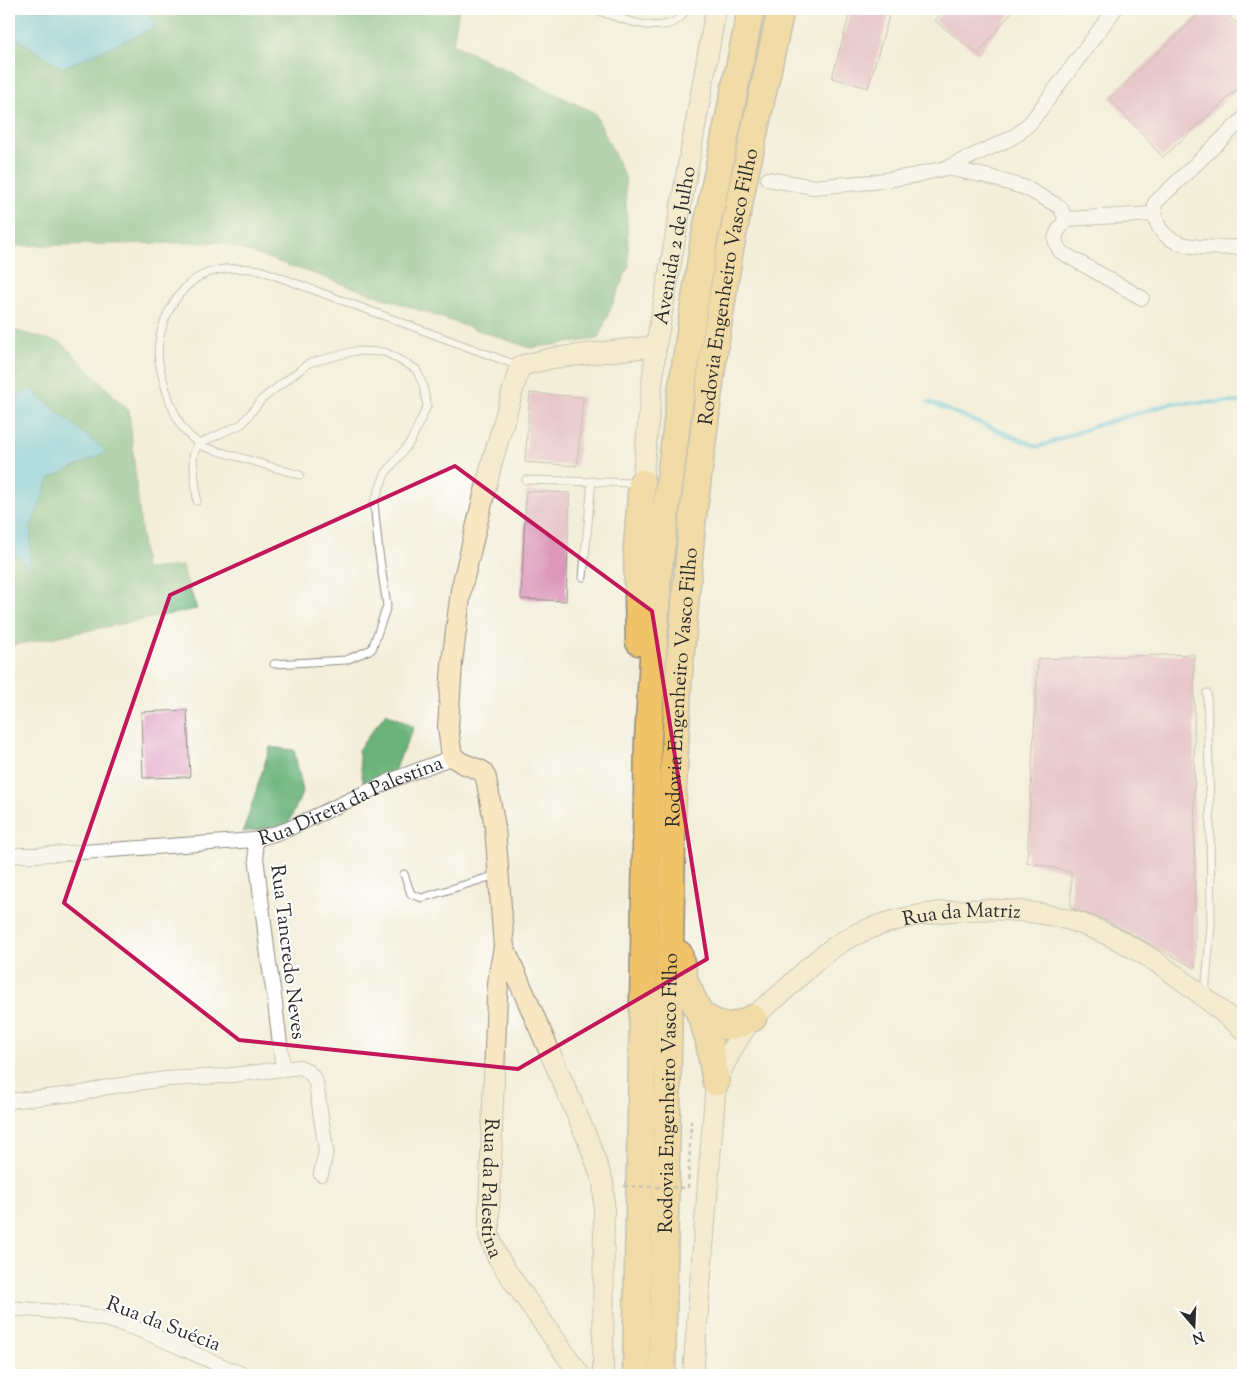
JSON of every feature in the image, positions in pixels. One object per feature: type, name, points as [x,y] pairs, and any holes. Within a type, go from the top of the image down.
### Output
[{"type":"highway","points":[[724,142],[722,98],[738,9]]},
{"type":"highway","name":"Rodovia Engenheiro Vasco Filho","points":[[636,1375],[648,740],[658,575],[679,406],[704,240],[751,9]]},
{"type":"highway","name":"Rodovia Engenheiro Vasco Filho","points":[[662,1375],[671,1131],[673,816],[678,686],[692,524],[713,359],[730,255],[743,184],[781,9]]},
{"type":"highway","points":[[642,483],[637,546],[637,601],[648,740]]},
{"type":"highway","points":[[673,816],[679,846],[678,950],[685,982],[700,1014],[710,1048],[716,1082]]},
{"type":"highway","points":[[700,1014],[716,1025],[725,1026],[734,1026],[753,1018]]},
{"type":"main road","name":"Avenida 2 de Julho","points":[[642,483],[656,346],[716,9]]},
{"type":"main road","points":[[453,757],[448,727],[452,663],[461,590],[492,462],[520,366],[553,358],[656,346]]},
{"type":"main road","name":"Rua Direta da Palestina","points":[[453,757],[482,771],[486,778],[494,827],[504,947],[588,1140],[603,1182],[603,1375]]},
{"type":"main road","name":"Rua da Matriz","points":[[716,1082],[732,1050],[753,1018],[822,955],[848,938],[878,926],[909,917],[940,912],[976,909],[1013,910],[1078,922],[1128,944],[1185,982],[1243,1029]]},
{"type":"main road","name":"Rua da Palestina","points":[[504,947],[496,996],[489,1235],[505,1270],[580,1375]]},
{"type":"main road","points":[[693,1375],[716,1082]]},
{"type":"street","points":[[768,179],[813,187],[872,182],[912,176],[946,168],[1005,141],[1018,134],[1030,122],[1115,9]]},
{"type":"street","points":[[1243,119],[1155,203],[1154,214],[1163,233],[1173,241],[1190,247],[1243,247]]},
{"type":"street","points":[[946,168],[986,176],[1026,188],[1060,208],[1066,219]]},
{"type":"street","points":[[1066,219],[1154,214]]},
{"type":"street","points":[[1066,219],[1055,236],[1056,246],[1061,252],[1142,298]]},
{"type":"street","name":"Rua Direta da Palestina","points":[[9,855],[68,853],[254,840],[286,830],[385,783],[453,757]]},
{"type":"street","name":"Rua Tancredo Neves","points":[[254,840],[283,1069]]},
{"type":"street","points":[[9,1100],[83,1093],[166,1079],[224,1076],[300,1067],[313,1076],[316,1083],[326,1151],[321,1174]]},
{"type":"street","name":"Rua da Suécia","points":[[9,1308],[76,1314],[122,1324],[245,1375]]},
{"type":"lane","points":[[593,9],[638,23],[666,25],[677,20],[686,9]]},
{"type":"lane","points":[[300,475],[204,447],[194,441],[182,429],[165,388],[159,360],[159,343],[162,326],[170,310],[185,287],[201,275],[218,270],[240,268],[260,270],[520,366]]},
{"type":"lane","points":[[197,501],[193,456],[198,444],[242,424],[262,400],[310,363],[355,351],[385,352],[416,369],[424,385],[427,406],[411,441],[385,474],[374,503],[379,553],[388,606],[372,650],[346,660],[274,664]]},
{"type":"lane","points":[[526,480],[642,483]]},
{"type":"lane","points":[[583,577],[592,481]]},
{"type":"lane","points":[[1205,997],[1211,925],[1207,693]]},
{"type":"lane","points":[[404,874],[411,894],[422,898],[498,874]]},
{"type":"path","points":[[1239,322],[1243,321]]},
{"type":"path","points":[[624,1186],[688,1188],[691,1121]]},
{"type":"highlighted area","points":[[455,466],[652,611],[707,959],[518,1069],[239,1040],[64,903],[170,595]]},
{"type":"green space","points":[[9,9],[459,9],[453,44],[595,113],[625,177],[629,265],[598,339],[530,348],[220,242],[9,246]]},
{"type":"green space","points":[[9,329],[62,343],[129,411],[145,569],[182,566],[197,609],[9,646]]},
{"type":"green space","points":[[386,713],[414,727],[392,775],[364,788],[358,750]]},
{"type":"green space","points":[[270,747],[294,750],[303,791],[288,825],[243,832]]},
{"type":"water","points":[[9,9],[146,9],[156,27],[62,68],[9,33]]},
{"type":"water","points":[[31,389],[106,452],[49,479],[31,527],[30,570],[9,546],[9,399]]},
{"type":"building","points":[[851,9],[891,9],[868,88],[832,78]]},
{"type":"building","points":[[945,9],[1014,9],[978,54],[935,21]]},
{"type":"building","points":[[1205,9],[1223,9],[1243,31],[1243,84],[1163,157],[1109,98]]},
{"type":"building","points":[[530,393],[583,397],[577,466],[525,462]]},
{"type":"building","points":[[526,491],[570,493],[566,601],[521,599]]},
{"type":"building","points":[[1194,654],[1195,968],[1107,921],[1071,908],[1071,872],[1027,862],[1038,659]]},
{"type":"building","points":[[187,710],[190,777],[143,778],[141,712]]},
{"type":"waterway","points":[[929,402],[1038,447],[1095,426],[1172,403],[1243,402]]}]
